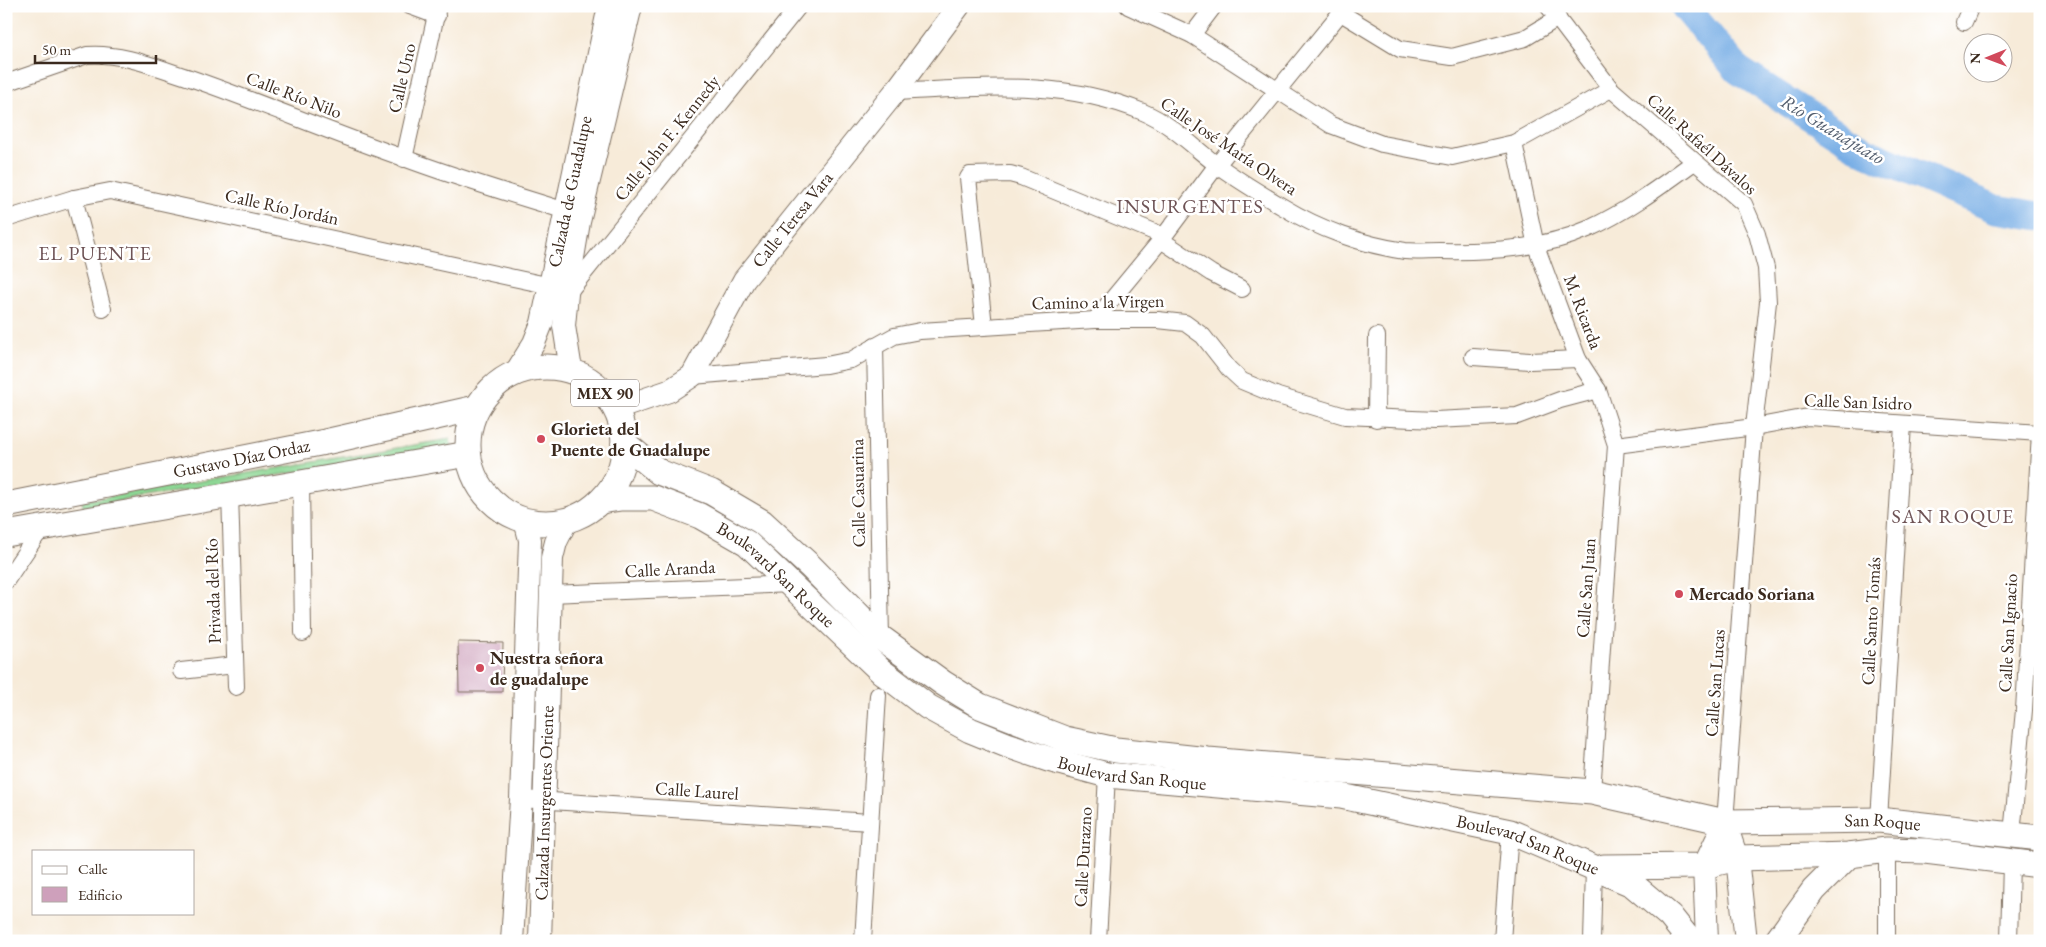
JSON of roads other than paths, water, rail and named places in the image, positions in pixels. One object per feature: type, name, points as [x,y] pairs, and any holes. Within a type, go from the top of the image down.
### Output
[{"type":"main road","name":"Calzada de Guadalupe","points":[[571,370],[559,290],[566,211],[610,6]]},
{"type":"main road","name":"Calzada de Guadalupe","points":[[516,372],[534,344],[542,323],[559,290],[580,222],[631,6]]},
{"type":"main road","name":"Calle Teresa Vara","points":[[616,409],[669,391],[692,376],[744,280],[895,92],[958,6]]},
{"type":"main road","name":"MEX 90","points":[[543,366],[571,370],[589,379],[604,392],[616,409],[622,425],[624,442],[619,470],[614,484],[601,501],[585,513],[567,520],[546,523],[525,520],[504,511],[487,496],[474,476],[468,454],[469,431],[476,408],[493,387],[516,372],[543,366]]},
{"type":"main road","name":"Gustavo Díaz Ordaz","points":[[6,505],[326,442],[476,408]]},
{"type":"main road","name":"Boulevard San Roque","points":[[624,442],[659,472],[711,492],[762,522],[810,566],[881,638],[943,684],[980,706],[1019,723],[1065,739],[1116,750],[1208,760],[1592,792],[1725,822]]},
{"type":"main road","name":"Gustavo Díaz Ordaz","points":[[6,534],[301,481],[468,454]]},
{"type":"main road","name":"Boulevard San Roque","points":[[601,501],[621,498],[653,498],[700,516],[747,543],[881,671],[928,707],[970,730],[1048,759],[1108,775],[1341,796],[1510,832],[1594,868],[1704,866],[1737,858]]},
{"type":"main road","name":"Calzada Insurgentes Oriente","points":[[512,941],[521,799],[530,540],[525,520]]},
{"type":"main road","name":"Calzada Insurgentes Oriente","points":[[540,941],[550,594],[556,542],[567,520]]},
{"type":"main road","name":"San Roque","points":[[1725,822],[1879,820],[2040,838]]},
{"type":"main road","points":[[1725,822],[1737,858],[1746,941]]},
{"type":"main road","points":[[1707,941],[1704,866],[1725,822]]},
{"type":"main road","name":"San Roque","points":[[1737,858],[1849,855],[1887,850],[1925,851],[2040,865]]},
{"type":"main road","points":[[1777,941],[1814,890],[1849,855]]},
{"type":"main road","points":[[1594,868],[1632,884],[1670,916],[1690,941]]},
{"type":"street","points":[[410,6],[438,11]]},
{"type":"street","name":"Calle John F. Kennedy","points":[[559,290],[799,6]]},
{"type":"street","points":[[1128,6],[1192,35],[1331,125],[1382,144],[1452,157],[1514,143],[1611,89]]},
{"type":"street","points":[[1192,35],[1214,6]]},
{"type":"street","points":[[1964,22],[1971,6]]},
{"type":"street","points":[[1095,320],[1162,238],[1217,165],[1343,10],[1400,49],[1452,56],[1525,38],[1553,12]]},
{"type":"street","name":"Calle Uno","points":[[404,158],[438,11]]},
{"type":"street","name":"Calle Rafaél Dávalos","points":[[1553,12],[1611,89],[1744,204],[1757,234],[1766,268],[1768,302],[1754,427]]},
{"type":"street","name":"Calle Río Nilo","points":[[6,84],[87,55],[114,56],[157,67],[242,96],[404,158],[566,211]]},
{"type":"street","name":"Calle José María Olvera","points":[[895,92],[1032,86],[1073,92],[1110,101],[1145,113],[1168,126],[1217,165],[1285,208],[1327,229],[1367,242],[1405,251],[1471,252],[1536,246],[1588,229],[1654,191],[1694,162]]},
{"type":"street","name":"M. Ricarda","points":[[1514,143],[1536,246],[1578,358],[1598,390]]},
{"type":"street","points":[[984,326],[968,178],[970,175],[1010,174],[1021,177],[1162,238],[1211,273],[1242,289]]},
{"type":"street","name":"Calle Río Jordán","points":[[6,219],[74,198],[110,191],[126,193],[559,290]]},
{"type":"street","points":[[74,198],[103,309]]},
{"type":"street","name":"Camino a la Virgen","points":[[692,376],[826,365],[851,360],[894,336],[920,331],[1095,320],[1158,320],[1184,323],[1203,336],[1229,369],[1242,380],[1278,396],[1345,416],[1376,419],[1444,420],[1517,416],[1560,400],[1598,390]]},
{"type":"street","points":[[1376,419],[1377,336]]},
{"type":"street","name":"Calle Casuarina","points":[[875,346],[881,638]]},
{"type":"street","points":[[1473,357],[1530,361],[1578,358]]},
{"type":"street","name":"Calle San Juan","points":[[1592,792],[1616,445],[1598,390]]},
{"type":"street","name":"Calle San Isidro","points":[[1616,445],[1754,427],[1808,417],[2040,433]]},
{"type":"street","name":"Calle Santo Tomás","points":[[1879,820],[1903,424]]},
{"type":"street","name":"Calle San Lucas","points":[[1725,822],[1754,427]]},
{"type":"street","name":"Calle San Ignacio","points":[[2012,834],[2024,710],[2040,433]]},
{"type":"street","points":[[301,481],[303,633]]},
{"type":"street","name":"Privada del Río","points":[[230,494],[236,688]]},
{"type":"street","points":[[6,582],[41,529]]},
{"type":"street","name":"Calle Aranda","points":[[550,594],[792,584]]},
{"type":"street","points":[[181,671],[235,665]]},
{"type":"street","points":[[864,941],[878,695]]},
{"type":"street","name":"Calle Durazno","points":[[1098,941],[1108,775]]},
{"type":"street","name":"Calle Laurel","points":[[521,799],[870,822]]},
{"type":"street","points":[[1502,941],[1510,832]]},
{"type":"street","points":[[1887,850],[1887,941]]},
{"type":"street","points":[[2009,941],[2011,862]]},
{"type":"street","points":[[1592,941],[1594,868]]},
{"type":"waterway","name":"Río Guanajuato","points":[[1684,6],[1738,70],[1866,152],[1996,209],[2040,216]]},
{"type":"place","name":"Glorieta del Puente de Guadalupe","points":[[541,439]]},
{"type":"place","name":"Mercado Soriana","points":[[1679,594]]},
{"type":"place","name":"Nuestra señora de guadalupe","points":[[480,668]]},
{"type":"district","name":"INSURGENTES","points":[[1190,206]]},
{"type":"district","name":"EL PUENTE","points":[[95,253]]},
{"type":"district","name":"SAN ROQUE","points":[[1953,516]]}]
